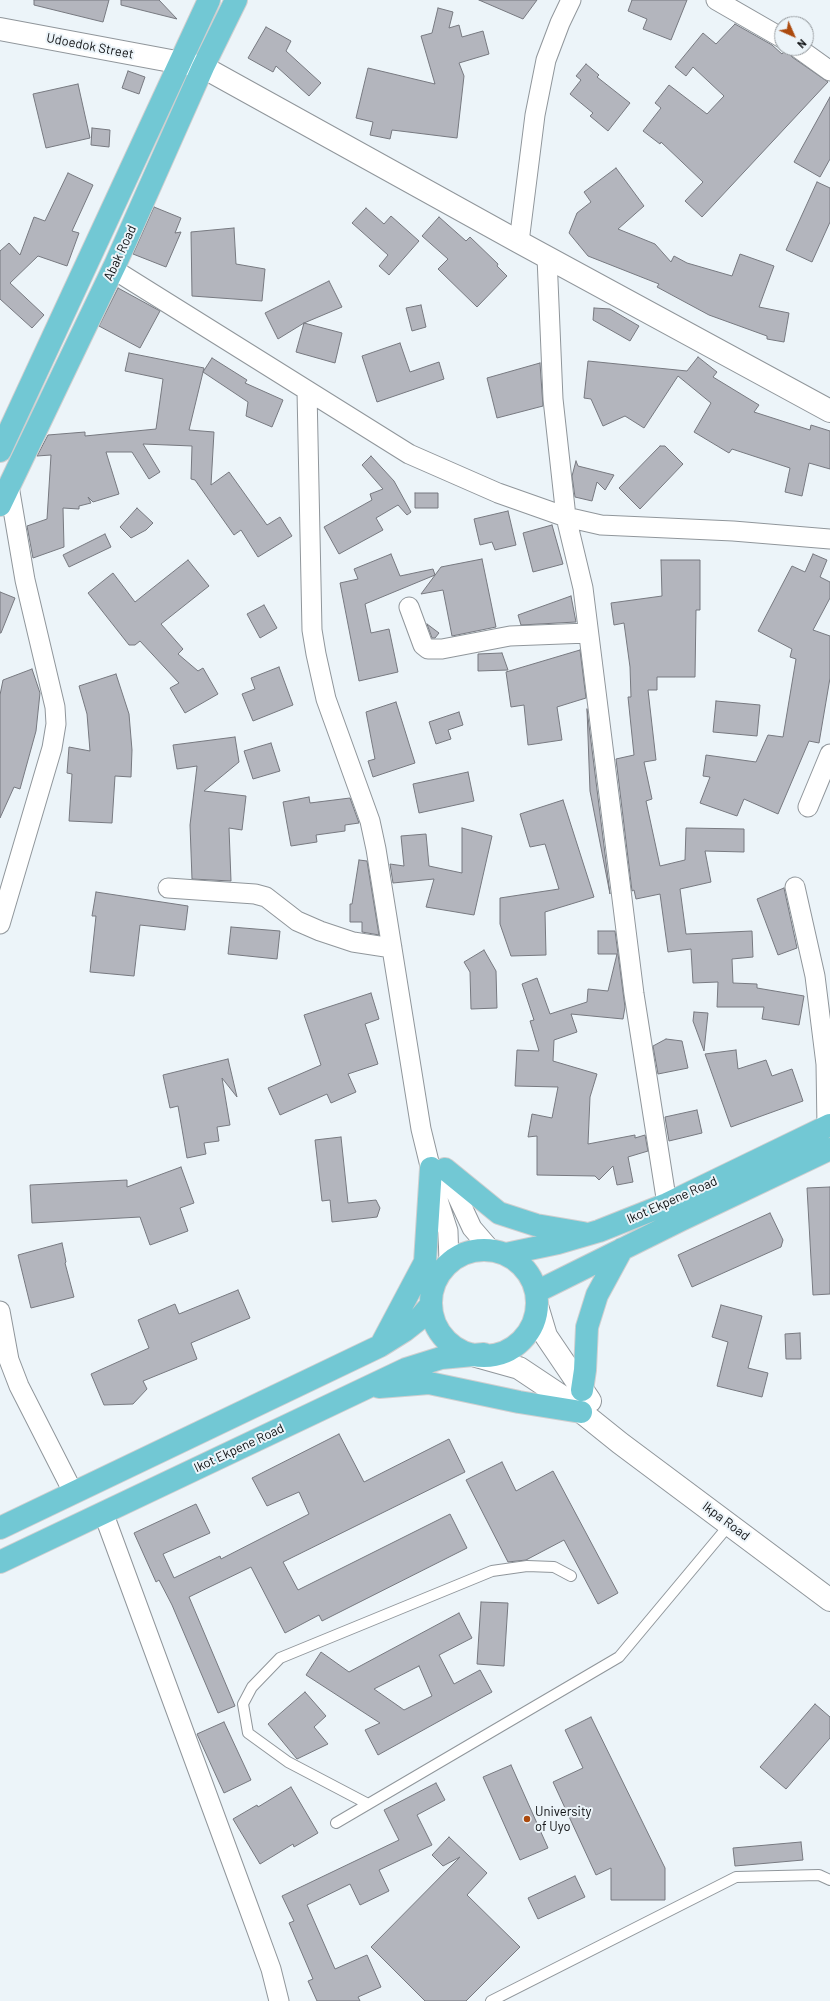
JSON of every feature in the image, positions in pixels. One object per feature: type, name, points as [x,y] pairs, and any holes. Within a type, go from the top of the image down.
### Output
[{"type":"highway","name":"Abak Road","points":[[0,451],[209,0]]},
{"type":"highway","name":"Abak Road","points":[[5,495],[113,269],[203,67],[236,0]]},
{"type":"highway","name":"Ikot Ekpene Road","points":[[498,1252],[558,1243],[588,1234],[667,1204],[829,1126]]},
{"type":"highway","name":"Ikot Ekpene Road","points":[[537,1299],[622,1249],[830,1149]]},
{"type":"highway","points":[[380,1346],[425,1262],[438,1168],[499,1213],[536,1226],[588,1234]]},
{"type":"highway","points":[[582,1390],[585,1370],[587,1326],[597,1295],[622,1249]]},
{"type":"highway","points":[[474,1251],[498,1252],[520,1264],[530,1276],[537,1299],[534,1321],[528,1334],[518,1345],[505,1352],[491,1356],[480,1355],[449,1344],[439,1334],[433,1321],[430,1306],[432,1290],[436,1280],[449,1263],[474,1251]]},
{"type":"highway","points":[[0,1528],[380,1346],[409,1328],[430,1306]]},
{"type":"highway","name":"Ikot Ekpene Road","points":[[0,1562],[406,1369],[440,1358],[480,1355]]},
{"type":"highway","points":[[366,1388],[429,1383],[519,1402],[581,1412]]},
{"type":"street","points":[[519,242],[535,115],[546,60],[560,22],[571,0]]},
{"type":"street","points":[[716,0],[774,33]]},
{"type":"street","name":"Udoedok Street","points":[[0,29],[203,67],[519,242],[830,410]]},
{"type":"street","points":[[809,56],[830,71]]},
{"type":"street","points":[[547,257],[553,399],[566,517],[583,588],[634,994],[667,1204]]},
{"type":"street","points":[[113,269],[409,454],[498,493],[566,517],[601,525],[732,531],[830,539]]},
{"type":"street","points":[[307,391],[312,630],[326,699],[370,821],[421,1129],[438,1168],[472,1228],[498,1252]]},
{"type":"street","points":[[0,924],[52,748],[56,724],[55,707],[5,495]]},
{"type":"street","points":[[410,607],[423,645],[428,649],[442,649],[510,636],[588,633]]},
{"type":"street","points":[[808,808],[830,754]]},
{"type":"street","points":[[795,887],[816,983],[826,1064],[829,1126]]},
{"type":"street","points":[[168,888],[256,894],[266,897],[297,921],[314,928],[353,942],[392,948]]},
{"type":"street","points":[[438,1168],[448,1231],[449,1263]]},
{"type":"street","points":[[537,1299],[546,1336],[620,1443]]},
{"type":"street","points":[[0,1311],[9,1360],[16,1380],[73,1492]]},
{"type":"street","name":"Ikpa Road","points":[[480,1355],[519,1368],[564,1398],[620,1443],[830,1600]]},
{"type":"street","points":[[103,1512],[251,1913],[271,1969],[279,2001]]},
{"type":"lane","points":[[336,1823],[619,1657],[730,1524]]},
{"type":"lane","points":[[368,1804],[288,1762],[248,1733],[243,1704],[252,1687],[280,1658],[492,1571],[527,1566],[554,1567],[571,1576]]},
{"type":"lane","points":[[491,2001],[736,1877],[819,1875],[830,1880]]},
{"type":"building","points":[[34,0],[109,0],[103,22],[34,5]]},
{"type":"building","points":[[121,0],[159,0],[177,19],[121,5]]},
{"type":"building","points":[[479,0],[537,0],[523,19]]},
{"type":"building","points":[[632,0],[687,0],[671,40],[643,29],[647,19],[628,11]]},
{"type":"building","points":[[438,8],[453,12],[449,28],[459,25],[462,37],[483,31],[489,54],[459,63],[464,76],[457,138],[392,130],[390,139],[370,135],[373,122],[356,118],[368,68],[435,84],[421,36],[432,33]]},
{"type":"building","points":[[735,24],[772,45],[774,47],[774,56],[791,56],[828,82],[702,217],[685,201],[703,182],[661,142],[660,144],[643,131],[661,108],[655,103],[669,85],[707,114],[724,96],[693,67],[686,76],[675,67],[703,33],[716,44]]},
{"type":"building","points":[[266,27],[291,41],[286,51],[321,83],[309,96],[276,66],[273,72],[248,58]]},
{"type":"building","points":[[586,64],[599,75],[597,77],[630,103],[608,131],[590,116],[593,113],[570,94],[581,80],[576,76]]},
{"type":"building","points":[[128,71],[145,77],[139,94],[122,88]]},
{"type":"building","points":[[78,84],[90,138],[46,148],[33,94]]},
{"type":"building","points":[[830,97],[830,159],[820,177],[794,162]]},
{"type":"building","points":[[92,128],[110,130],[109,147],[91,145]]},
{"type":"building","points":[[616,168],[644,206],[618,229],[655,244],[671,262],[674,256],[687,263],[732,276],[740,254],[774,266],[759,307],[789,313],[784,342],[767,339],[767,336],[709,315],[657,287],[659,284],[588,256],[569,233],[577,213],[591,202],[584,192]]},
{"type":"building","points":[[68,173],[93,185],[72,231],[79,233],[67,266],[38,256],[10,283],[44,315],[32,328],[0,299],[0,251],[9,243],[20,255],[34,217],[45,221]]},
{"type":"building","points":[[817,182],[830,188],[830,222],[812,262],[786,250]]},
{"type":"building","points":[[154,207],[181,218],[175,233],[181,232],[166,267],[133,254]]},
{"type":"building","points":[[366,208],[384,224],[391,216],[419,241],[389,275],[379,266],[388,255],[352,223]]},
{"type":"building","points":[[439,217],[466,241],[470,237],[498,264],[497,266],[507,276],[477,307],[438,269],[448,259],[422,236]]},
{"type":"building","points":[[234,228],[236,264],[265,269],[262,301],[192,296],[191,232]]},
{"type":"building","points":[[329,281],[342,307],[304,323],[278,339],[265,313]]},
{"type":"building","points":[[118,288],[160,311],[140,348],[99,326]]},
{"type":"building","points":[[421,305],[426,327],[412,331],[406,308]]},
{"type":"building","points":[[594,308],[610,309],[639,326],[630,341],[593,320]]},
{"type":"building","points":[[304,323],[342,333],[335,363],[296,352]]},
{"type":"building","points":[[400,343],[410,372],[439,362],[444,379],[377,402],[362,356]]},
{"type":"building","points":[[129,353],[204,368],[189,430],[214,432],[211,485],[229,472],[267,525],[280,517],[292,536],[258,557],[241,530],[234,535],[195,480],[191,479],[192,446],[143,444],[160,472],[149,479],[132,452],[106,452],[119,494],[93,502],[88,497],[91,503],[79,506],[79,509],[63,508],[64,547],[33,558],[27,526],[47,519],[51,455],[37,456],[48,435],[85,432],[85,436],[156,429],[163,379],[125,371]]},
{"type":"building","points":[[698,357],[717,372],[713,377],[759,405],[754,412],[810,430],[811,425],[830,431],[830,469],[809,463],[802,496],[785,492],[790,468],[732,449],[729,453],[694,432],[711,403],[678,376],[644,428],[625,416],[603,426],[591,399],[584,398],[588,361],[687,371]]},
{"type":"building","points":[[212,358],[247,380],[245,383],[283,400],[272,427],[246,416],[248,402],[203,372]]},
{"type":"building","points":[[540,363],[543,406],[497,418],[487,378]]},
{"type":"building","points":[[660,446],[665,446],[683,464],[640,509],[619,488]]},
{"type":"building","points":[[371,456],[394,481],[411,512],[407,515],[398,505],[376,518],[383,530],[339,554],[324,527],[372,500],[370,494],[383,489],[362,465]]},
{"type":"building","points":[[576,461],[578,466],[614,475],[605,490],[597,482],[592,501],[575,497],[572,476]]},
{"type":"building","points":[[415,493],[438,493],[438,508],[415,508]]},
{"type":"building","points":[[137,508],[153,523],[146,530],[131,538],[120,527]]},
{"type":"building","points":[[508,511],[516,545],[495,550],[492,542],[480,545],[474,519]]},
{"type":"building","points":[[552,525],[563,564],[533,572],[523,533]]},
{"type":"building","points":[[105,534],[111,547],[69,567],[63,555]]},
{"type":"building","points":[[391,554],[400,576],[433,569],[435,575],[365,604],[371,633],[389,629],[398,672],[359,681],[340,583],[358,579],[354,569]]},
{"type":"building","points":[[813,554],[827,560],[820,577],[830,582],[830,598],[813,630],[830,636],[830,678],[819,743],[809,741],[778,814],[744,799],[737,816],[700,803],[710,777],[703,776],[706,755],[756,762],[768,735],[783,737],[796,659],[790,657],[792,649],[758,631],[792,566],[805,572]]},
{"type":"building","points":[[482,559],[496,627],[452,636],[443,590],[421,594],[441,567]]},
{"type":"building","points":[[188,560],[209,586],[161,624],[183,649],[178,654],[198,671],[203,668],[218,694],[185,713],[170,688],[179,683],[140,641],[135,645],[129,645],[88,593],[113,573],[135,602]]},
{"type":"building","points":[[661,560],[700,560],[700,610],[696,610],[695,677],[657,677],[657,690],[648,690],[656,760],[644,762],[652,799],[646,801],[660,866],[685,860],[686,828],[744,829],[744,852],[705,851],[711,882],[680,889],[686,934],[752,931],[753,957],[732,959],[733,983],[757,984],[757,988],[804,996],[799,1025],[762,1019],[764,1007],[717,1007],[718,982],[693,983],[691,949],[668,952],[660,894],[636,899],[634,890],[632,891],[616,759],[634,755],[628,697],[631,697],[630,667],[624,623],[614,625],[611,603],[662,596]]},
{"type":"building","points":[[0,592],[15,598],[1,633],[0,633]]},
{"type":"building","points":[[571,596],[576,622],[521,625],[518,615]]},
{"type":"building","points":[[264,605],[277,628],[260,638],[247,614]]},
{"type":"building","points":[[427,624],[439,633],[435,638],[432,638]]},
{"type":"building","points":[[580,650],[586,698],[557,707],[562,740],[528,745],[524,705],[511,707],[506,672]]},
{"type":"building","points":[[502,653],[508,670],[478,671],[478,654]]},
{"type":"building","points":[[279,667],[293,705],[253,721],[242,694],[255,689],[251,678]]},
{"type":"building","points":[[32,669],[40,693],[36,731],[20,789],[14,787],[0,818],[0,695],[3,680]]},
{"type":"building","points":[[116,674],[129,714],[132,750],[131,777],[115,776],[112,823],[69,821],[72,774],[67,773],[69,747],[90,751],[87,714],[79,686]]},
{"type":"building","points":[[716,701],[760,705],[757,736],[713,732]]},
{"type":"building","points":[[396,702],[415,763],[373,777],[368,761],[375,759],[366,712]]},
{"type":"building","points":[[587,709],[610,894],[590,791]]},
{"type":"building","points":[[459,712],[463,725],[448,730],[451,739],[436,744],[429,722]]},
{"type":"building","points":[[235,737],[239,762],[204,791],[246,796],[242,830],[229,828],[231,881],[192,879],[190,825],[197,766],[177,769],[173,745]]},
{"type":"building","points":[[271,743],[280,771],[253,779],[244,751]]},
{"type":"building","points":[[468,772],[474,801],[419,813],[413,784]]},
{"type":"building","points":[[309,797],[310,803],[350,798],[359,823],[345,825],[345,831],[316,835],[317,842],[291,846],[283,802]]},
{"type":"building","points":[[563,800],[594,897],[545,912],[546,955],[511,956],[500,924],[500,898],[559,889],[545,844],[530,847],[520,814]]},
{"type":"building","points":[[462,828],[492,836],[474,915],[426,907],[434,879],[393,883],[390,864],[404,866],[401,836],[426,834],[429,866],[462,873]]},
{"type":"building","points":[[359,860],[367,861],[379,935],[362,932],[362,922],[350,922],[350,904],[352,904]]},
{"type":"building","points":[[784,888],[797,948],[778,955],[757,899]]},
{"type":"building","points":[[96,892],[188,906],[185,930],[140,925],[134,976],[90,972],[96,916],[92,916]]},
{"type":"building","points":[[231,927],[280,931],[277,959],[228,954]]},
{"type":"building","points":[[598,931],[615,931],[625,1007],[623,1019],[571,1014],[577,1032],[554,1040],[553,1061],[597,1074],[590,1097],[588,1144],[635,1135],[635,1138],[645,1135],[648,1151],[628,1157],[633,1182],[617,1185],[613,1166],[599,1180],[595,1176],[537,1175],[537,1136],[528,1137],[532,1114],[552,1118],[558,1087],[515,1086],[517,1050],[539,1051],[530,1021],[534,1020],[522,984],[537,978],[550,1014],[587,1002],[588,989],[608,991],[617,954],[598,954]]},
{"type":"building","points":[[484,950],[496,971],[497,1008],[471,1009],[470,972],[464,962]]},
{"type":"building","points":[[371,993],[379,1019],[365,1024],[378,1064],[348,1074],[356,1092],[331,1103],[327,1094],[280,1115],[268,1088],[321,1065],[304,1015]]},
{"type":"building","points":[[694,1012],[708,1013],[704,1051],[693,1021]]},
{"type":"building","points":[[666,1039],[682,1041],[688,1068],[658,1074],[653,1046]]},
{"type":"building","points":[[736,1050],[738,1069],[766,1060],[772,1076],[792,1069],[803,1101],[731,1127],[705,1054]]},
{"type":"building","points":[[228,1059],[237,1097],[222,1078],[230,1125],[217,1127],[219,1141],[204,1143],[206,1154],[187,1158],[178,1106],[170,1108],[163,1075]]},
{"type":"building","points":[[697,1110],[702,1133],[669,1141],[665,1117]]},
{"type":"building","points":[[341,1137],[348,1203],[376,1200],[380,1208],[377,1217],[332,1222],[330,1200],[322,1201],[315,1140]]},
{"type":"building","points":[[181,1167],[194,1203],[180,1208],[188,1231],[150,1245],[140,1217],[32,1223],[30,1185],[127,1180],[127,1187]]},
{"type":"building","points":[[830,1187],[830,1294],[813,1295],[807,1188]]},
{"type":"building","points":[[770,1213],[783,1240],[781,1247],[692,1287],[678,1255]]},
{"type":"building","points":[[62,1243],[65,1263],[74,1297],[31,1308],[18,1255]]},
{"type":"building","points":[[238,1290],[250,1318],[191,1343],[197,1359],[143,1381],[147,1389],[133,1404],[104,1405],[91,1374],[149,1348],[138,1320],[175,1304],[179,1314]]},
{"type":"building","points":[[721,1305],[762,1316],[748,1368],[768,1373],[762,1397],[717,1386],[728,1342],[712,1337]]},
{"type":"building","points":[[800,1333],[801,1359],[786,1359],[785,1334]]},
{"type":"building","points":[[339,1434],[364,1482],[449,1439],[465,1472],[283,1562],[298,1590],[450,1514],[467,1548],[322,1621],[319,1615],[285,1633],[251,1567],[189,1597],[235,1706],[218,1713],[172,1605],[159,1580],[156,1582],[134,1533],[196,1504],[210,1533],[163,1554],[174,1578],[220,1556],[221,1559],[309,1514],[299,1492],[267,1506],[252,1478]]},
{"type":"building","points":[[502,1462],[516,1491],[553,1471],[618,1593],[598,1604],[564,1540],[526,1560],[508,1562],[466,1480]]},
{"type":"building","points":[[481,1602],[508,1603],[504,1666],[477,1664]]},
{"type":"building","points":[[459,1613],[472,1638],[439,1655],[454,1684],[480,1670],[492,1692],[378,1755],[365,1730],[380,1723],[306,1675],[321,1652],[349,1672]],"holes":[[[419,1666],[432,1696],[404,1710],[374,1689]]]},
{"type":"building","points":[[305,1692],[326,1716],[314,1727],[328,1744],[297,1759],[268,1724]]},
{"type":"building","points":[[815,1704],[830,1717],[830,1738],[786,1789],[760,1767]]},
{"type":"building","points":[[591,1717],[665,1868],[665,1900],[611,1900],[611,1868],[596,1875],[553,1782],[583,1768],[565,1730]]},
{"type":"building","points":[[224,1722],[251,1780],[224,1793],[197,1734]]},
{"type":"building","points":[[511,1765],[548,1848],[520,1860],[483,1777]]},
{"type":"building","points":[[436,1783],[445,1800],[417,1815],[432,1845],[379,1870],[389,1891],[360,1905],[350,1884],[307,1905],[335,1969],[367,1955],[381,1987],[358,1997],[360,2001],[317,2001],[308,1981],[313,1979],[289,1923],[294,1921],[282,1896],[399,1840],[384,1810]]},
{"type":"building","points":[[291,1787],[318,1833],[294,1847],[293,1844],[260,1864],[233,1819],[257,1805],[258,1807]]},
{"type":"building","points":[[449,1837],[487,1873],[467,1895],[520,1947],[466,2001],[425,2001],[371,1947],[460,1857],[443,1866],[432,1855]]},
{"type":"building","points":[[801,1842],[803,1860],[735,1866],[733,1848]]},
{"type":"building","points":[[575,1876],[585,1897],[538,1919],[528,1898]]},
{"type":"place","name":"University of Uyo","points":[[527,1819]]}]
